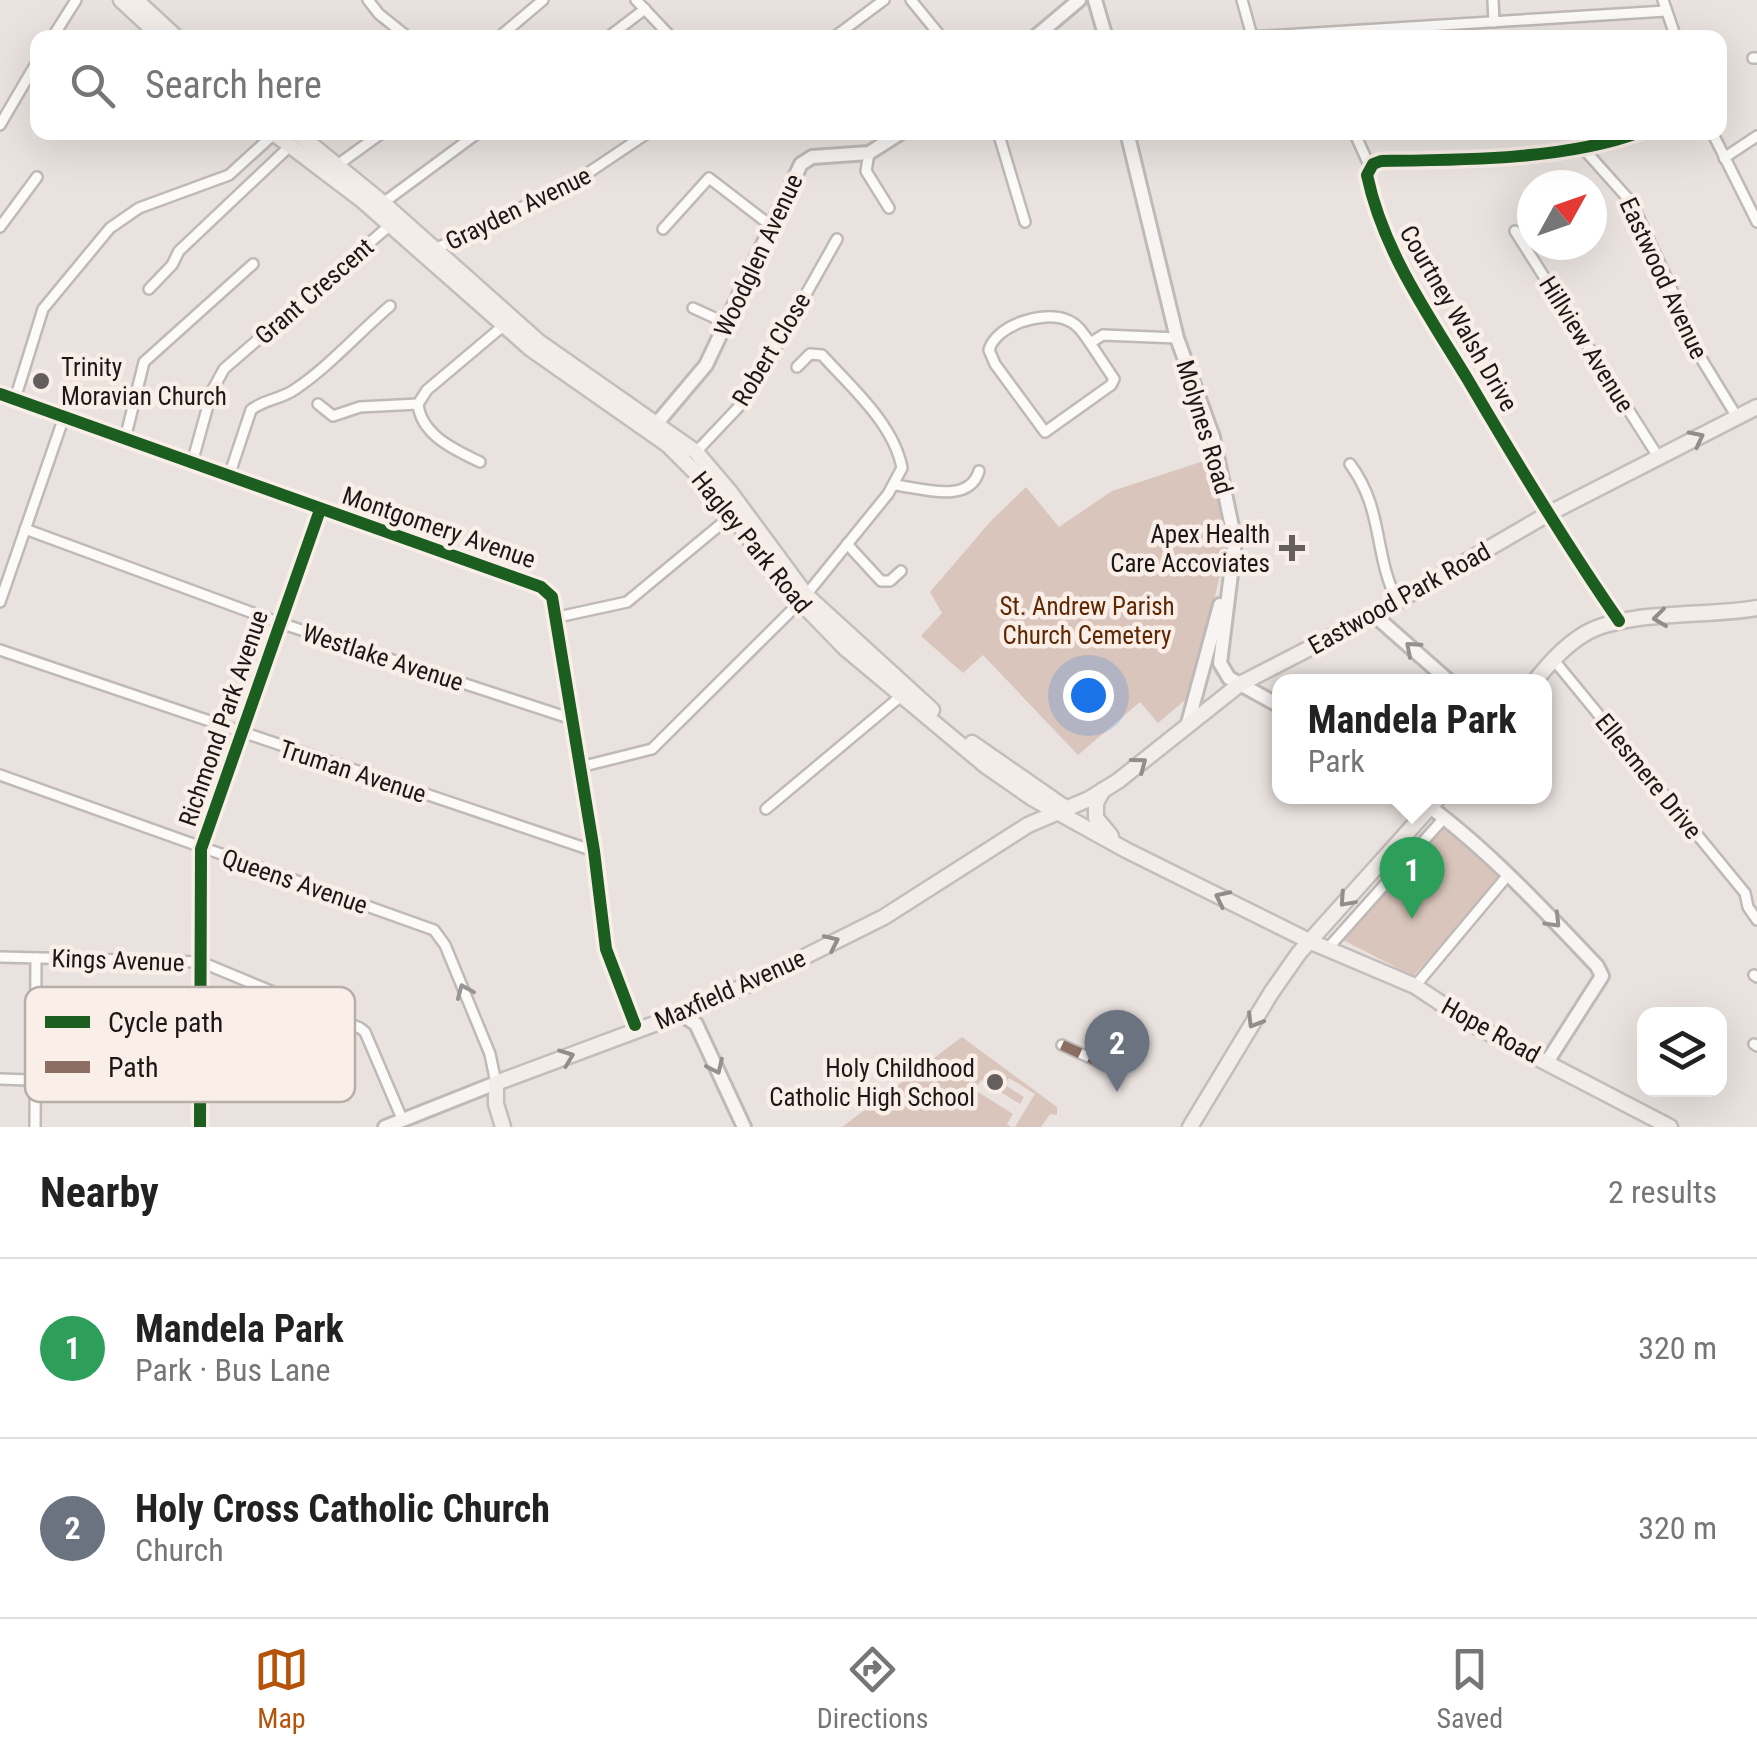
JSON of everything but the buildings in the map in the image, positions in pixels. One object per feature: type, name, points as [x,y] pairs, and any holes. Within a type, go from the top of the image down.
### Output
[{"type":"main road","points":[[121,0],[153,30]]},
{"type":"main road","points":[[136,0],[168,30]]},
{"type":"main road","points":[[1043,30],[1079,0]]},
{"type":"main road","points":[[1094,0],[1103,30]]},
{"type":"main road","name":"Hagley Park Road","points":[[293,140],[503,326],[696,452],[730,492],[802,599],[960,733],[1062,812]]},
{"type":"main road","name":"Woodglen Avenue","points":[[654,427],[706,365],[796,171],[812,157],[869,152],[889,140]]},
{"type":"main road","name":"Molynes Road","points":[[1129,140],[1178,338],[1213,437],[1232,529],[1220,608],[1188,723]]},
{"type":"main road","name":"Hagley Park Road","points":[[331,170],[383,203],[538,342],[654,427],[802,599],[901,696],[986,766],[1126,850],[1309,941]]},
{"type":"main road","name":"Eastwood Park Road","points":[[1062,812],[1103,790],[1158,751],[1240,684],[1398,601],[1548,514],[1757,407]]},
{"type":"main road","points":[[1548,514],[1619,621]]},
{"type":"main road","points":[[1232,529],[1232,578],[1220,663],[1225,674],[1272,702]]},
{"type":"main road","points":[[1541,674],[1586,633],[1619,621],[1757,608]]},
{"type":"main road","points":[[1374,614],[1441,674]]},
{"type":"main road","points":[[1103,790],[1096,803],[1096,818],[1126,850]]},
{"type":"main road","points":[[1190,1127],[1271,993],[1309,941],[1433,804]]},
{"type":"main road","points":[[1436,804],[1444,817],[1508,875],[1597,966],[1602,976],[1547,1062]]},
{"type":"main road","name":"Maxfield Avenue","points":[[384,1127],[752,984],[884,918],[1028,826],[1062,812]]},
{"type":"main road","name":"Hope Road","points":[[1309,941],[1415,986],[1472,1024],[1670,1127]]},
{"type":"main road","points":[[680,1014],[696,1024],[744,1127]]},
{"type":"main road","points":[[496,1083],[503,1127]]},
{"type":"street","points":[[57,30],[76,0]]},
{"type":"street","points":[[368,0],[398,30]]},
{"type":"street","points":[[507,30],[543,0]]},
{"type":"street","points":[[636,0],[664,30]]},
{"type":"street","points":[[844,30],[884,0]]},
{"type":"street","points":[[911,0],[935,30]]},
{"type":"street","points":[[1242,0],[1250,30]]},
{"type":"street","points":[[1493,0],[1494,22]]},
{"type":"street","points":[[1356,30],[1664,6],[1673,30]]},
{"type":"street","points":[[618,30],[645,10]]},
{"type":"street","points":[[0,125],[30,74]]},
{"type":"street","points":[[1724,158],[1757,136]]},
{"type":"street","points":[[14,399],[44,309],[110,228],[139,208],[229,176],[266,140]]},
{"type":"street","points":[[149,288],[172,265],[179,251],[293,140]]},
{"type":"street","points":[[331,170],[372,140]]},
{"type":"street","points":[[383,203],[467,140]]},
{"type":"street","name":"Grayden Avenue","points":[[435,249],[573,183],[637,140]]},
{"type":"street","points":[[1000,140],[1026,222]]},
{"type":"street","name":"Courtney Walsh Drive","points":[[1358,140],[1370,167],[1368,179],[1377,213],[1397,262],[1548,514]]},
{"type":"street","points":[[1370,167],[1381,161],[1523,154],[1607,140]]},
{"type":"street","points":[[1716,140],[1757,222]]},
{"type":"street","name":"Eastwood Avenue","points":[[1582,146],[1632,203],[1682,312],[1688,338],[1737,418]]},
{"type":"street","points":[[869,152],[866,171],[889,208]]},
{"type":"street","points":[[0,228],[36,177]]},
{"type":"street","points":[[663,229],[709,178],[770,225]]},
{"type":"street","name":"Grant Crescent","points":[[192,463],[212,392],[224,369],[389,226]]},
{"type":"street","name":"Hillview Avenue","points":[[1515,230],[1659,458]]},
{"type":"street","name":"Robert Close","points":[[696,452],[748,397],[837,239]]},
{"type":"street","points":[[125,439],[144,362],[254,264]]},
{"type":"street","points":[[229,476],[251,410],[295,390],[390,306]]},
{"type":"street","points":[[693,308],[726,323]]},
{"type":"street","points":[[1049,316],[1072,322],[1090,343],[1114,379],[1111,385],[1045,432],[989,350],[998,335],[1020,323],[1049,316]]},
{"type":"street","points":[[480,462],[439,439],[422,421],[418,404],[427,390],[503,326]]},
{"type":"street","points":[[1090,343],[1103,335],[1178,338]]},
{"type":"street","points":[[580,768],[652,748],[802,599],[901,474],[900,460],[886,432],[857,393],[818,352],[810,354],[797,367]]},
{"type":"street","name":"Montgomery Avenue","points":[[0,394],[541,587],[552,597],[558,617]]},
{"type":"street","points":[[318,404],[333,416],[360,407],[418,404]]},
{"type":"street","points":[[0,602],[64,417]]},
{"type":"street","points":[[1350,464],[1370,496],[1383,569],[1398,601]]},
{"type":"street","points":[[894,485],[960,492],[974,484],[979,471]]},
{"type":"street","name":"Richmond Park Avenue","points":[[201,987],[201,850],[320,510]]},
{"type":"street","points":[[635,1025],[606,949],[558,617],[627,602],[732,515]]},
{"type":"street","name":"Westlake Avenue","points":[[26,529],[280,623],[572,719]]},
{"type":"street","points":[[847,544],[881,581],[890,581],[901,571]]},
{"type":"street","name":"Truman Avenue","points":[[0,650],[594,851]]},
{"type":"street","name":"Ellesmere Drive","points":[[1553,659],[1745,892],[1745,900],[1757,920]]},
{"type":"street","points":[[766,809],[901,696]]},
{"type":"street","name":"Queens Avenue","points":[[0,776],[434,930],[445,945],[490,1054],[496,1083]]},
{"type":"street","points":[[1329,947],[1444,817]]},
{"type":"street","points":[[1415,986],[1508,875]]},
{"type":"street","points":[[1745,892],[1756,890]]},
{"type":"street","name":"Kings Avenue","points":[[0,957],[201,962],[261,987]]},
{"type":"street","points":[[36,958],[36,987]]},
{"type":"street","name":"Kings Avenue","points":[[355,1026],[364,1032],[402,1120]]},
{"type":"street","points":[[1062,1045],[1110,1066]]},
{"type":"street","points":[[0,1079],[25,1080]]},
{"type":"street","points":[[35,1127],[37,1102]]},
{"type":"street","name":"Richmond Park Avenue","points":[[200,1127],[201,1102]]},
{"type":"green space","name":"St. Andrew Parish Church Cemetery","points":[[1216,457],[1226,549],[1192,694],[1158,723],[1140,702],[1078,755],[983,655],[963,673],[921,636],[942,613],[930,592],[1026,487],[1059,527],[1112,491]]},
{"type":"green space","points":[[1443,824],[1500,879],[1413,976],[1343,940]]},
{"type":"green space","name":"Holy Childhood Catholic High School","points":[[962,1037],[1057,1107],[1057,1115],[1050,1114],[1041,1127],[1015,1127],[1035,1094],[1009,1078],[1005,1085],[1024,1097],[1020,1104],[981,1080],[975,1090],[1013,1114],[1007,1124],[1011,1127],[842,1127]]},
{"type":"marked path","points":[[1062,1045],[1110,1067]]},
{"type":"cycle path","points":[[1614,140],[1547,153],[1381,161],[1373,164],[1367,175],[1384,230],[1409,281],[1541,502],[1619,621]]},
{"type":"cycle path","points":[[0,394],[541,587],[552,597],[606,949],[635,1025]]},
{"type":"cycle path","points":[[201,987],[201,849],[320,510]]},
{"type":"cycle path","points":[[200,1102],[200,1127]]},
{"type":"place","name":"Trinity Moravian Church","points":[[41,381]]},
{"type":"place","name":"Apex Health Care Accoviates","points":[[1292,548]]},
{"type":"place","name":"Mandela Park","points":[[1412,919]]},
{"type":"place","name":"Holy Childhood Catholic High School","points":[[995,1082]]},
{"type":"place","name":"Holy Cross Catholic Church","points":[[1117,1092]]}]
